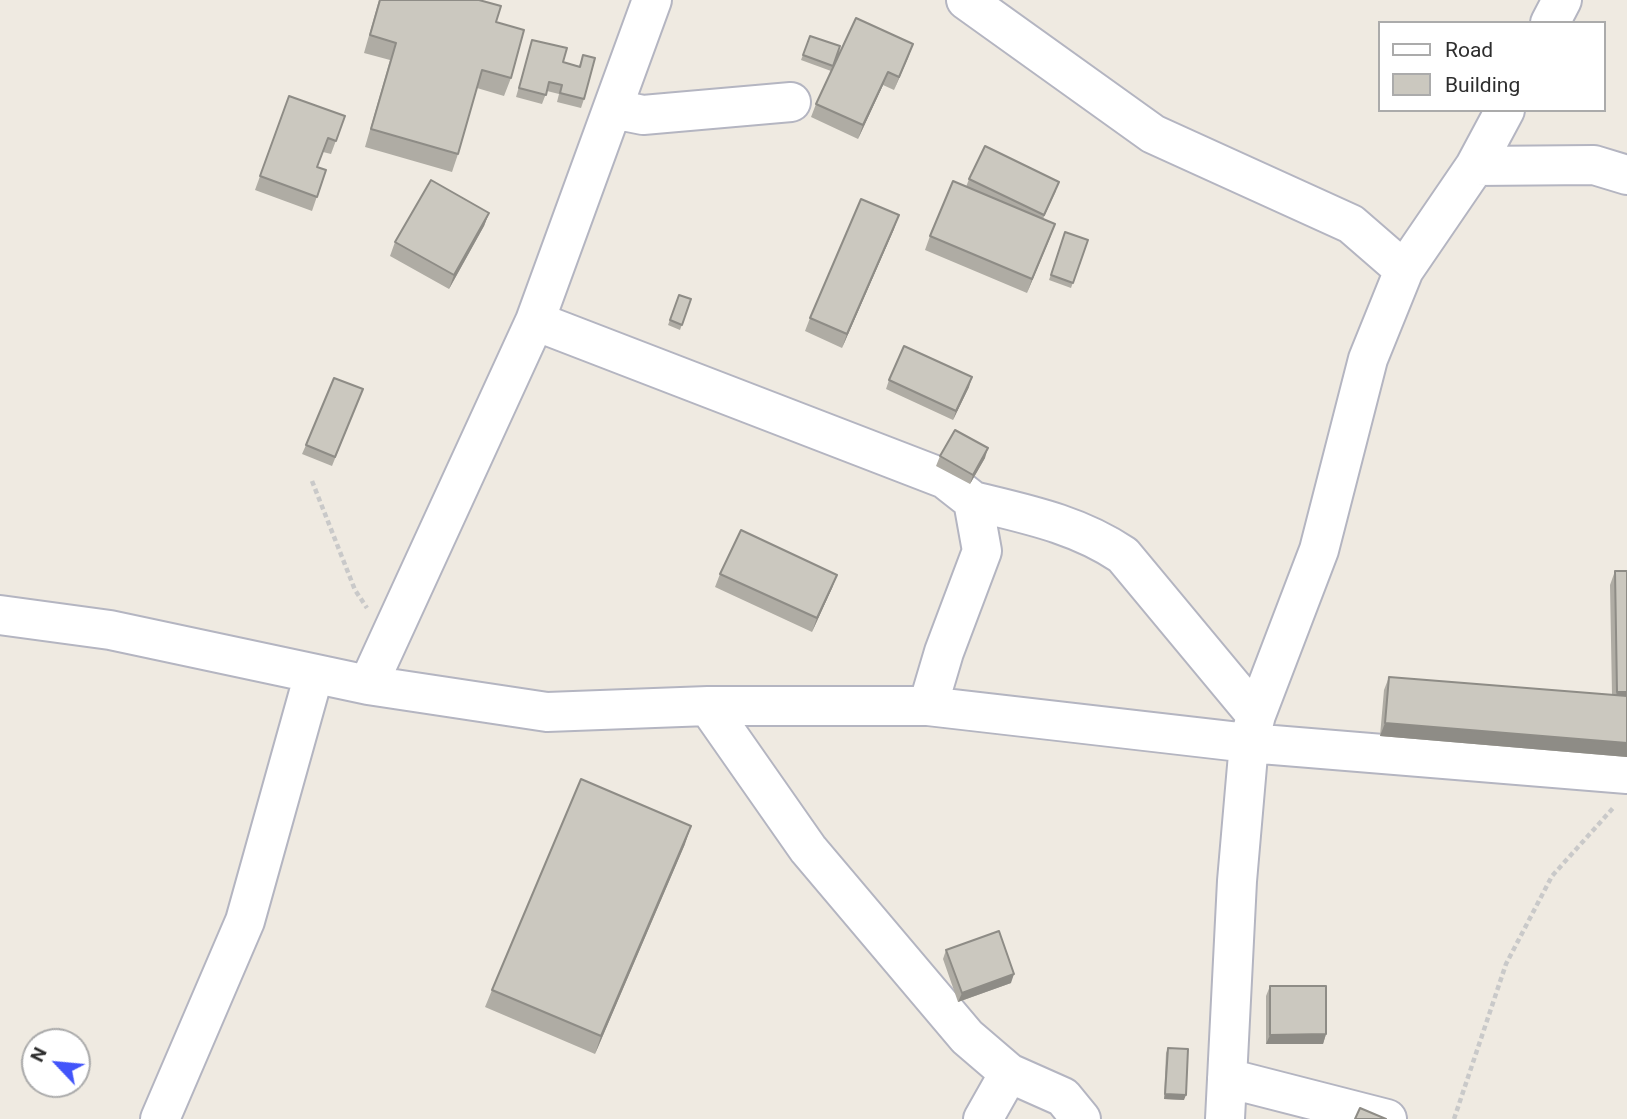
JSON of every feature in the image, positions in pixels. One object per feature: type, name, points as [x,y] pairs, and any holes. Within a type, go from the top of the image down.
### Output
[{"type":"street","points":[[368,685],[535,321],[652,0]]},
{"type":"street","points":[[967,0],[1153,134],[1351,224],[1404,270]]},
{"type":"street","points":[[1551,21],[1562,0]]},
{"type":"street","points":[[613,108],[643,115],[791,102]]},
{"type":"street","points":[[1225,1119],[1237,881],[1253,729],[1319,550],[1368,359],[1404,270],[1475,166],[1503,112]]},
{"type":"street","points":[[1475,166],[1594,165],[1627,175]]},
{"type":"street","points":[[535,321],[945,479],[972,501],[1043,518],[1082,532],[1123,555],[1253,729]]},
{"type":"street","points":[[928,706],[944,652],[982,551],[972,501]]},
{"type":"street","points":[[0,615],[110,630],[368,685],[547,712],[708,706],[928,706],[1253,729],[1622,789]]},
{"type":"street","points":[[160,1119],[246,921],[314,674]]},
{"type":"street","points":[[708,706],[808,849],[967,1037],[1009,1073],[1063,1097],[1081,1119]]},
{"type":"street","points":[[983,1119],[1009,1073]]},
{"type":"street","points":[[1227,1078],[1387,1119]]},
{"type":"path","points":[[312,481],[355,590],[388,641]]},
{"type":"path","points":[[1454,1119],[1506,964],[1552,876],[1622,789]]},
{"type":"building","points":[[380,0],[479,0],[501,6],[496,22],[524,30],[511,78],[482,70],[458,154],[371,129],[396,43],[370,35]]},
{"type":"building","points":[[856,18],[913,44],[899,77],[888,72],[863,125],[816,104]]},
{"type":"building","points":[[810,36],[840,46],[833,66],[803,55]]},
{"type":"building","points":[[532,40],[567,48],[563,62],[580,67],[583,55],[595,58],[584,99],[560,93],[562,85],[549,82],[546,95],[519,88]]},
{"type":"building","points":[[289,96],[345,116],[336,141],[328,138],[317,167],[326,170],[317,197],[260,176]]},
{"type":"building","points":[[985,146],[1059,182],[1044,215],[969,179]]},
{"type":"building","points":[[431,180],[489,213],[454,275],[395,242]]},
{"type":"building","points":[[953,181],[1055,224],[1032,279],[930,236]]},
{"type":"building","points":[[861,199],[899,215],[847,334],[810,318]]},
{"type":"building","points":[[1065,232],[1088,240],[1073,283],[1051,275]]},
{"type":"building","points":[[679,295],[691,299],[682,325],[670,320]]},
{"type":"building","points":[[904,346],[972,377],[956,411],[889,380]]},
{"type":"building","points":[[334,378],[363,389],[335,457],[306,445]]},
{"type":"building","points":[[955,430],[988,448],[973,475],[940,456]]},
{"type":"building","points":[[741,530],[837,575],[817,618],[720,574]]},
{"type":"building","points":[[1615,571],[1627,571],[1627,692],[1617,692]]},
{"type":"building","points":[[1389,677],[1627,696],[1627,743],[1385,723]]},
{"type":"building","points":[[581,779],[691,826],[601,1036],[492,990]]},
{"type":"building","points":[[999,931],[1014,974],[962,993],[946,950]]},
{"type":"building","points":[[1270,986],[1326,986],[1326,1034],[1270,1035]]},
{"type":"building","points":[[1168,1048],[1188,1049],[1186,1095],[1165,1094]]},
{"type":"building","points":[[1360,1108],[1386,1119],[1355,1119]]}]
